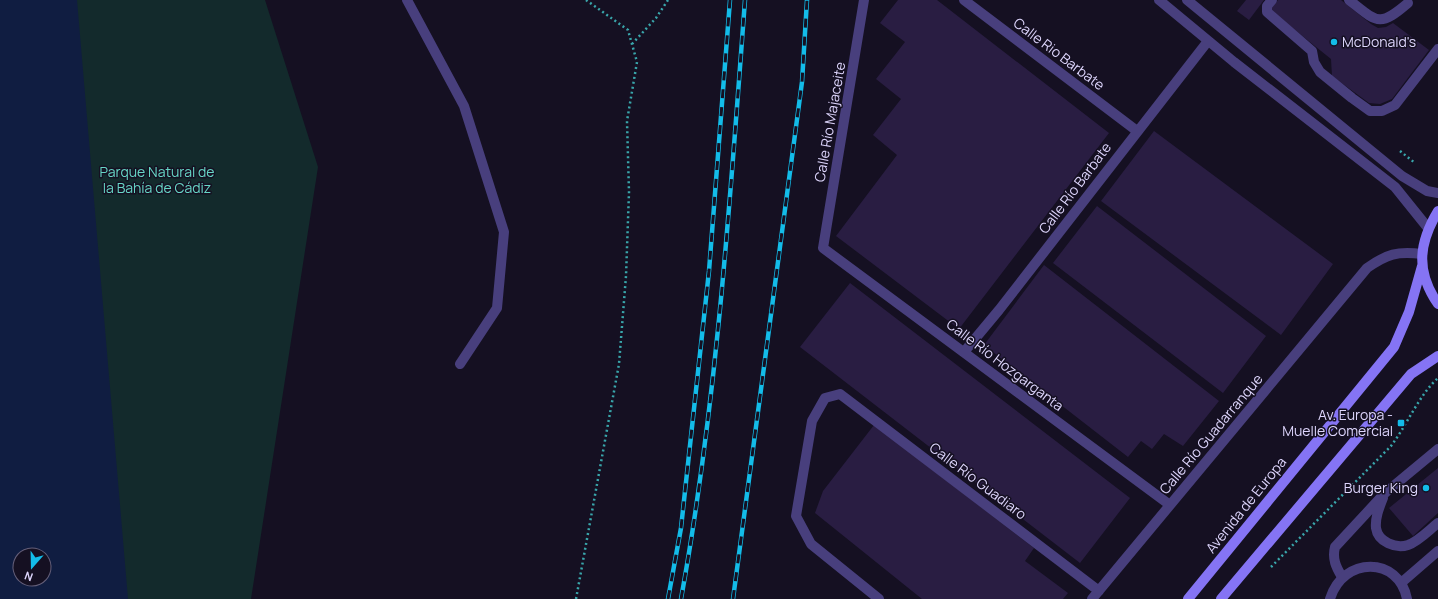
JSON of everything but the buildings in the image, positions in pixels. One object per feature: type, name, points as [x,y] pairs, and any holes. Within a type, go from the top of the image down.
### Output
[{"type":"main road","points":[[1438,211],[1428,228],[1422,254],[1422,266],[1428,290],[1438,304]]},
{"type":"main road","name":"Avenida de Europa","points":[[1188,599],[1394,347],[1409,312],[1422,266]]},
{"type":"main road","points":[[1221,599],[1411,374],[1438,356]]},
{"type":"street","points":[[407,0],[464,106],[504,232],[497,308],[460,364]]},
{"type":"street","name":"Calle Río Majaceite","points":[[823,248],[864,0]]},
{"type":"street","name":"Calle Rio Barbate","points":[[964,0],[1137,131]]},
{"type":"street","points":[[1159,0],[1208,41],[1394,187],[1428,228]]},
{"type":"street","points":[[1187,0],[1402,176],[1427,191],[1438,194]]},
{"type":"street","points":[[1272,0],[1266,6],[1267,12],[1312,51],[1314,62],[1320,72],[1370,111],[1382,111],[1396,105],[1438,49]]},
{"type":"street","points":[[1349,0],[1370,16],[1382,20],[1392,17],[1408,3]]},
{"type":"street","name":"Calle Río Barbate","points":[[964,352],[999,310],[1208,41]]},
{"type":"street","name":"Calle Río Hozgarganta","points":[[823,248],[1170,505]]},
{"type":"street","name":"Calle Río Guadarranque","points":[[1092,599],[1367,268],[1385,256],[1404,252],[1422,254]]},
{"type":"street","name":"Calle Río Guadiaro","points":[[879,599],[811,544],[796,516],[812,421],[825,398],[840,394],[1099,591]]},
{"type":"street","points":[[1342,577],[1333,556],[1335,547],[1385,493],[1438,449]]},
{"type":"street","points":[[1385,493],[1377,512],[1376,529],[1383,541],[1393,546],[1408,545],[1420,538],[1438,523]]},
{"type":"street","points":[[1401,583],[1438,551]]},
{"type":"street","points":[[1330,599],[1333,588],[1342,577],[1349,572],[1360,568],[1371,567],[1382,569],[1392,574],[1401,583],[1407,599]]},
{"type":"path","points":[[576,599],[619,364],[626,276],[630,192],[627,121],[637,62],[628,30],[586,0]]},
{"type":"path","points":[[632,44],[656,18],[668,0]]},
{"type":"path","points":[[1269,569],[1391,446],[1404,430],[1430,385],[1438,378]]},
{"type":"green space","name":"Parque Natural de la Bahía de Cádiz","points":[[0,0],[265,0],[318,167],[251,599],[0,599]]},
{"type":"water","points":[[0,0],[77,0],[128,599],[0,599]]},
{"type":"railway","points":[[668,599],[681,528],[709,271],[730,0]]},
{"type":"railway","points":[[681,599],[704,450],[713,375],[728,225],[745,0]]},
{"type":"railway","points":[[733,599],[802,82],[807,0]]},
{"type":"place","name":"McDonald's","points":[[1334,42]]},
{"type":"place","name":"Av. Europa - Muelle Comercial","points":[[1401,423]]},
{"type":"place","name":"Burger King","points":[[1426,488]]}]
